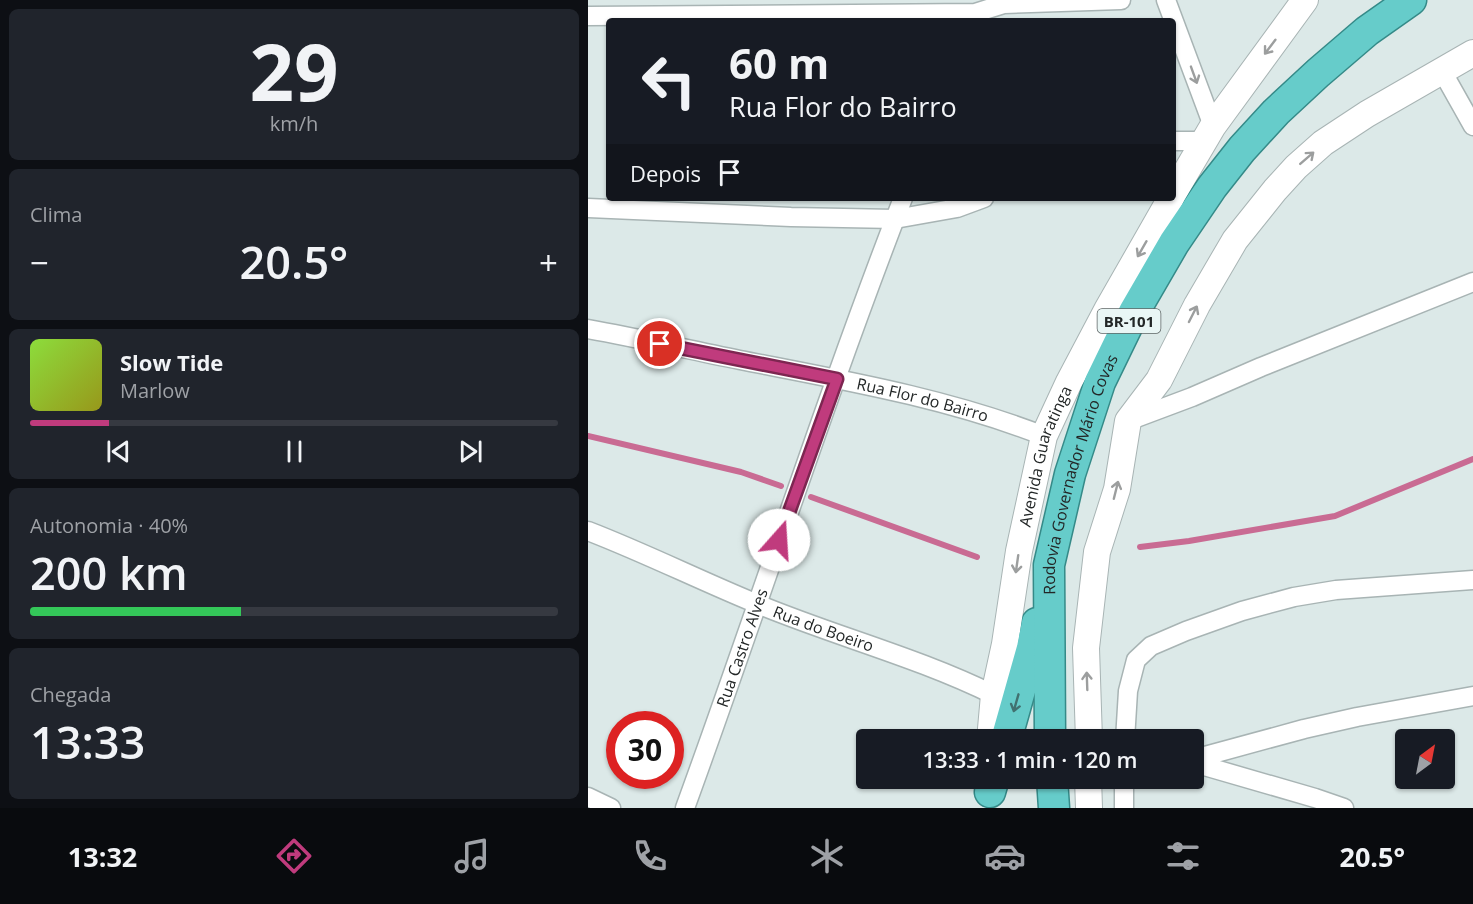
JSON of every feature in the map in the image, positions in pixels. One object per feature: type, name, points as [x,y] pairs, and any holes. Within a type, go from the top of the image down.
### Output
[{"type":"highway","name":"Rodovia Governador Mário Covas","points":[[1050,729],[1049,565],[1070,474],[1100,382],[1134,312],[1174,243],[1242,148],[1276,112],[1366,31],[1411,0]]},
{"type":"highway","points":[[1009,729],[1032,648],[1049,565]]},
{"type":"highway","points":[[1053,789],[1054,808]]},
{"type":"main road","points":[[1176,189],[1209,134],[1305,0]]},
{"type":"main road","points":[[1090,729],[1086,648],[1097,552],[1117,489],[1128,421],[1159,380],[1197,305],[1235,240],[1296,167],[1323,143],[1367,114],[1473,53]]},
{"type":"main road","name":"Avenida Guaratinga","points":[[991,729],[994,695],[1019,551],[1044,436],[1107,310],[1169,201]]},
{"type":"main road","points":[[1088,789],[1089,808]]},
{"type":"street","points":[[588,16],[975,11],[1002,2],[1121,0]]},
{"type":"street","points":[[1166,0],[1172,18]]},
{"type":"street","points":[[1176,31],[1209,134],[1176,140]]},
{"type":"street","points":[[1442,71],[1473,126]]},
{"type":"street","name":"Rua Castro Alves","points":[[685,808],[801,476],[902,201]]},
{"type":"street","points":[[588,208],[895,219],[957,208],[976,201]]},
{"type":"street","points":[[1128,421],[1473,282]]},
{"type":"street","name":"Rua Flor do Bairro","points":[[588,329],[837,379],[951,406],[1019,426],[1044,436]]},
{"type":"street","name":"Rua do Boeiro","points":[[588,531],[634,549],[756,604],[961,679],[994,695]]},
{"type":"street","points":[[1126,729],[1128,692],[1136,660],[1151,646],[1242,611],[1294,597],[1336,590],[1473,580]]},
{"type":"street","points":[[1204,758],[1304,729],[1473,696]]},
{"type":"street","points":[[1204,764],[1344,808]]},
{"type":"street","points":[[1124,789],[1124,808]]},
{"type":"street","points":[[588,797],[611,808]]},
{"type":"waterway","points":[[588,436],[741,472],[781,486]]},
{"type":"waterway","points":[[1140,547],[1335,516],[1473,459]]},
{"type":"waterway","points":[[811,497],[977,557]]},
{"type":"route","points":[[660,344],[837,379],[779,540]]}]
